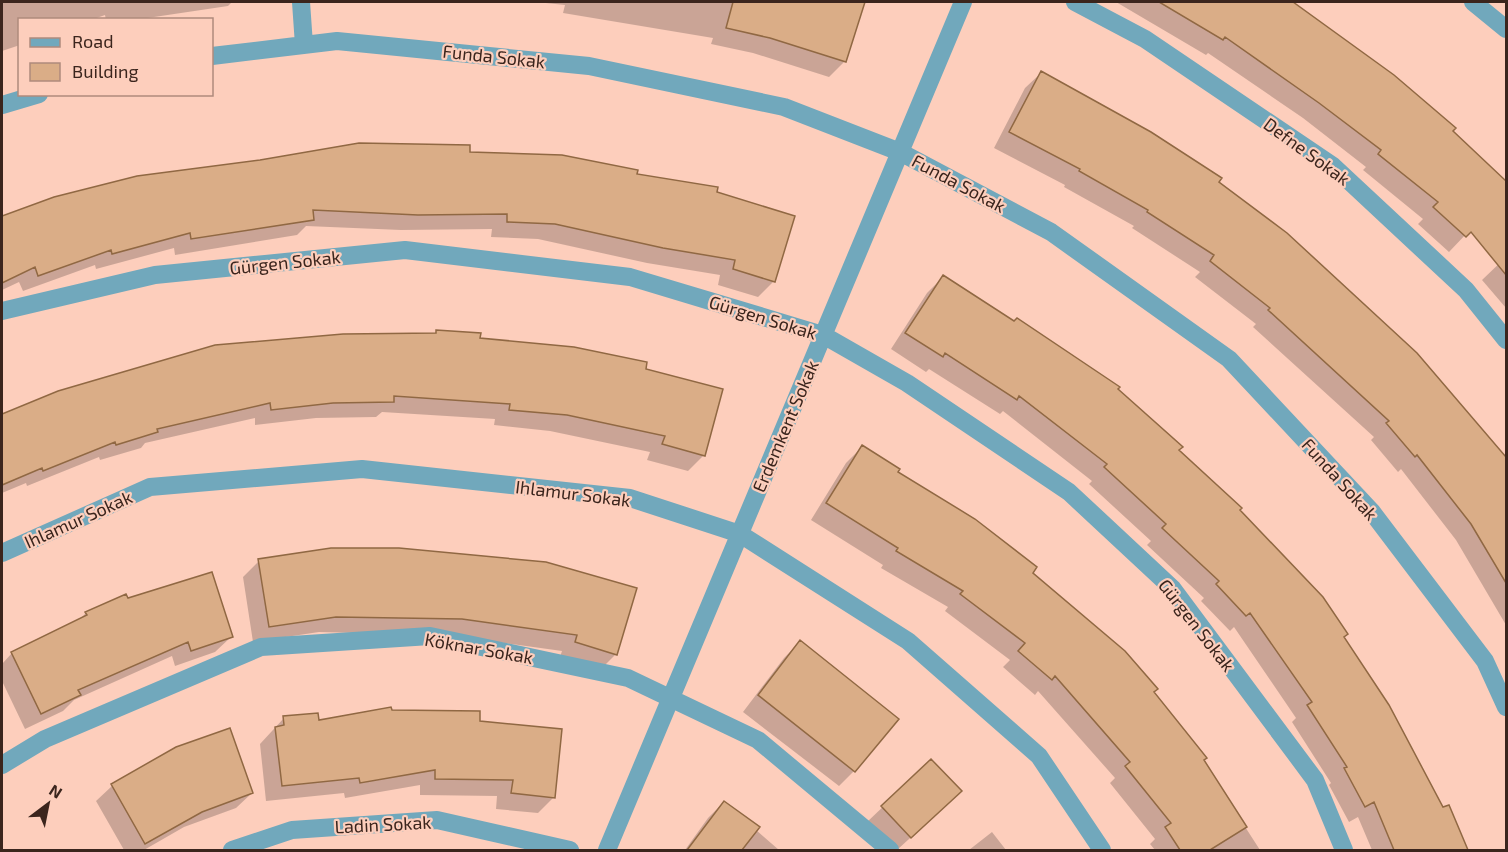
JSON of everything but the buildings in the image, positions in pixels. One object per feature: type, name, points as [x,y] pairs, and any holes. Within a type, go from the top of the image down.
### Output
[{"type":"street","points":[[302,2],[304,45]]},
{"type":"street","name":"Erdemkent Sokak","points":[[607,850],[963,2]]},
{"type":"street","name":"Defne Sokak","points":[[1075,2],[1145,39],[1333,166],[1466,290],[1506,340]]},
{"type":"street","points":[[1473,2],[1506,29]]},
{"type":"street","name":"Funda Sokak","points":[[213,56],[337,41],[589,66],[784,107],[900,152],[1051,232],[1229,359],[1372,512],[1485,661],[1506,707]]},
{"type":"street","points":[[2,105],[32,96]]},
{"type":"street","name":"Gürgen Sokak","points":[[2,311],[155,275],[405,250],[630,277],[823,335],[907,383],[1069,492],[1172,588],[1316,780],[1344,850]]},
{"type":"street","name":"Ihlamur Sokak","points":[[2,554],[150,487],[362,469],[630,498],[740,534],[908,641],[1039,756],[1102,850]]},
{"type":"street","name":"Köknar Sokak","points":[[2,765],[45,739],[261,647],[430,636],[628,678],[758,740],[890,850]]},
{"type":"street","name":"Ladin Sokak","points":[[232,850],[292,830],[437,820],[570,850]]}]
